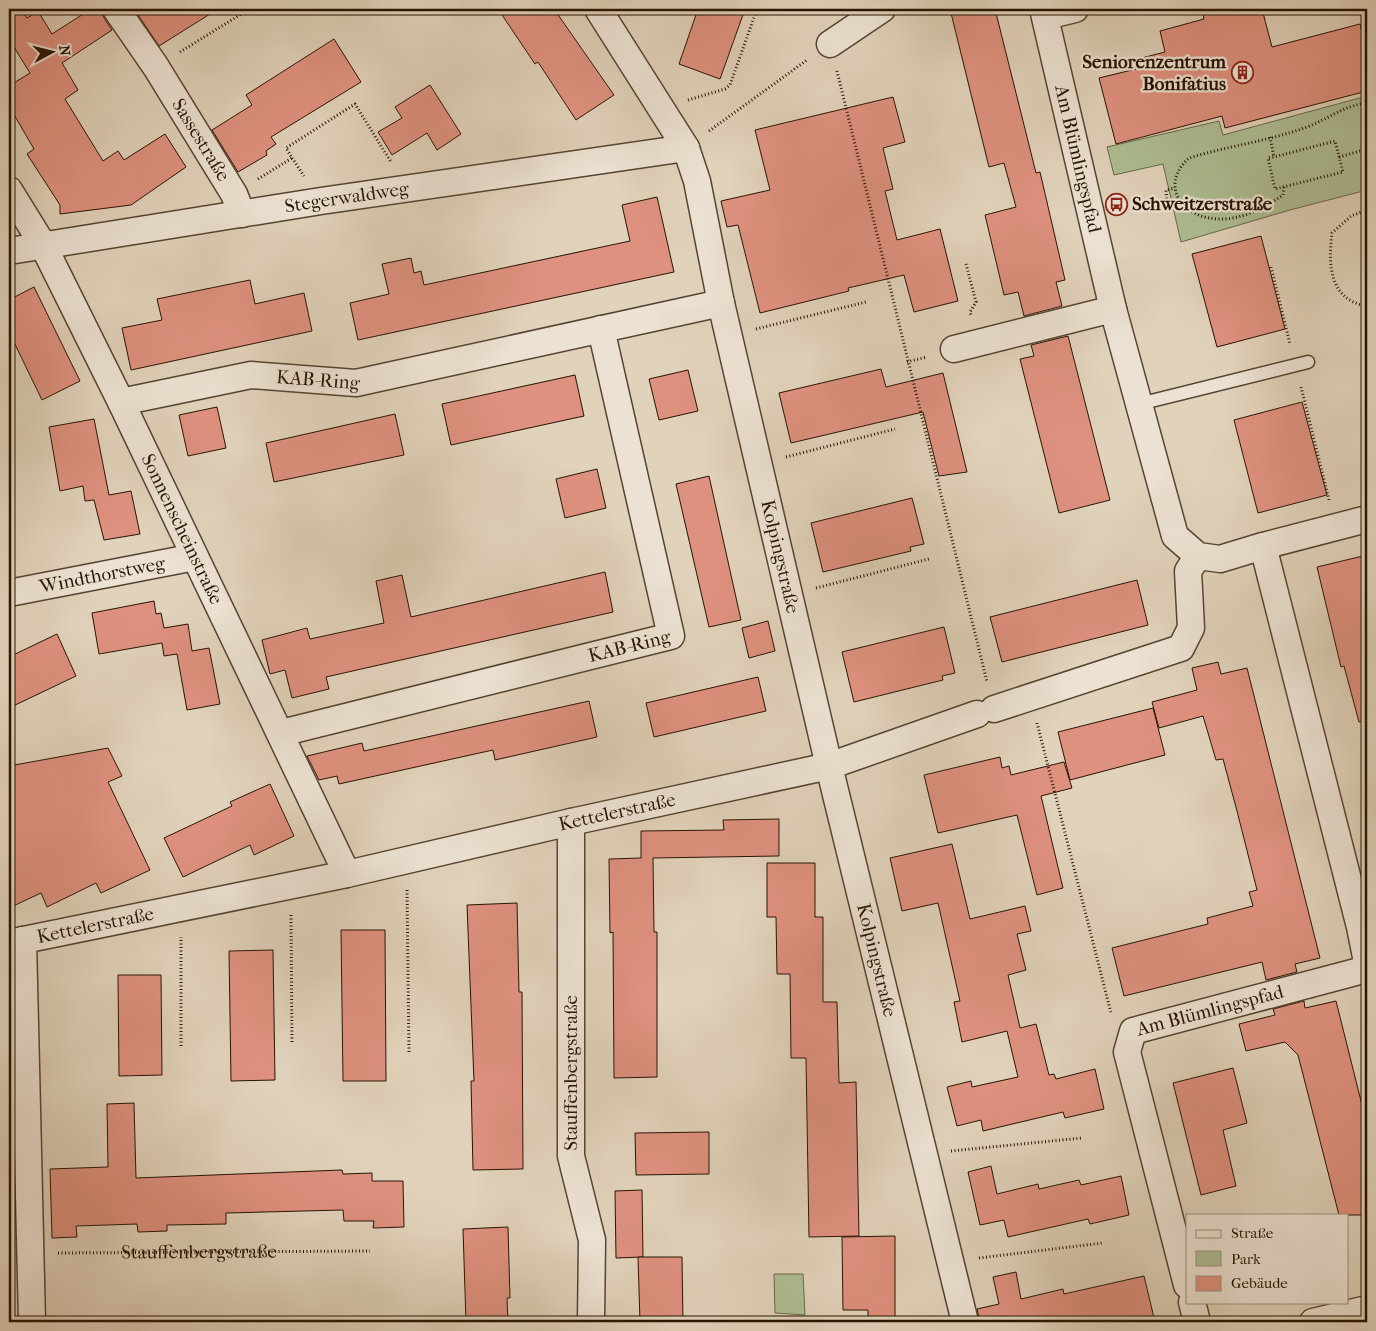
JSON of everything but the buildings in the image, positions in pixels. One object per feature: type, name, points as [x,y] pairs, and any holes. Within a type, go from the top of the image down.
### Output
[{"type":"street","name":"Sassestraße","points":[[116,9],[156,67],[238,204]]},
{"type":"street","name":"Kolpingstraße","points":[[598,9],[686,148],[698,181],[721,303],[829,766],[926,1154],[965,1322]]},
{"type":"street","points":[[830,44],[882,9]]},
{"type":"street","points":[[1044,13],[1075,9]]},
{"type":"street","name":"Am Blümlingspfad","points":[[1044,13],[1113,309],[1175,536],[1198,556]]},
{"type":"street","name":"Stegerwaldweg","points":[[9,251],[43,246],[238,204],[408,188],[686,148]]},
{"type":"street","name":"Sonnenscheinstraße","points":[[9,190],[43,246],[121,402],[347,874]]},
{"type":"street","name":"KAB-Ring","points":[[121,402],[251,375],[356,382],[721,303]]},
{"type":"street","points":[[966,347],[1113,309]]},
{"type":"street","name":"KAB-Ring","points":[[281,733],[671,636],[602,329]]},
{"type":"street","points":[[829,766],[1180,648],[1191,628],[1188,571],[1198,556],[1220,559],[1367,518]]},
{"type":"street","points":[[1263,546],[1364,926],[1367,962]]},
{"type":"street","name":"Windthorstweg","points":[[9,593],[195,557]]},
{"type":"street","name":"Kettelerstraße","points":[[16,942],[347,874],[571,822],[829,766]]},
{"type":"street","name":"Stauffenbergstraße","points":[[571,822],[571,1156],[592,1240],[591,1322]]},
{"type":"street","points":[[16,942],[32,1322]]},
{"type":"street","name":"Am Blümlingspfad","points":[[1186,1281],[1127,1052],[1133,1031],[1367,970]]},
{"type":"street","points":[[1192,1304],[1197,1322]]},
{"type":"street","points":[[1313,1322],[1367,1309]]},
{"type":"lane","points":[[1139,404],[1302,363]]},
{"type":"path","points":[[156,67],[246,11],[246,9]]},
{"type":"path","points":[[661,108],[725,89],[730,85],[757,9]]},
{"type":"path","points":[[686,148],[830,44],[985,712]]},
{"type":"path","points":[[1284,187],[1283,194],[1268,205],[1246,215],[1220,219],[1205,218],[1190,212],[1180,200],[1175,188],[1174,178],[1176,172],[1189,158],[1308,127],[1334,113],[1358,104],[1367,103]]},
{"type":"path","points":[[238,204],[292,158],[286,148],[355,104],[408,188]]},
{"type":"path","points":[[1270,137],[1274,156]]},
{"type":"path","points":[[1335,141],[1339,157],[1343,172],[1275,189],[1268,158],[1335,141]]},
{"type":"path","points":[[1339,157],[1367,149]]},
{"type":"path","points":[[1167,202],[1166,190],[1175,188]]},
{"type":"path","points":[[1367,210],[1351,216],[1332,233],[1328,258],[1334,282],[1342,295],[1360,305],[1367,306]]},
{"type":"path","points":[[966,264],[976,302],[970,312],[966,347]]},
{"type":"path","points":[[1271,267],[1302,363],[1336,527]]},
{"type":"path","points":[[729,335],[866,302]]},
{"type":"path","points":[[759,464],[895,429]]},
{"type":"path","points":[[789,595],[929,559]]},
{"type":"path","points":[[1031,698],[1113,1018],[1133,1031]]},
{"type":"path","points":[[407,859],[409,1054]]},
{"type":"path","points":[[291,884],[292,1044]]},
{"type":"path","name":"Kettelerstraße","points":[[181,907],[181,1046]]},
{"type":"path","points":[[926,1154],[1082,1138]]},
{"type":"path","points":[[951,1261],[1103,1243]]},
{"type":"path","name":"Stauffenbergstraße","points":[[30,1253],[116,1254],[370,1250]]},
{"type":"green space","points":[[1367,96],[1367,190],[1181,242],[1163,164],[1114,175],[1107,147],[1219,121],[1223,135]]},
{"type":"green space","points":[[774,1274],[803,1274],[805,1315],[775,1313]]},
{"type":"place","name":"Seniorenzentrum Bonifatius","points":[[1242,73]]},
{"type":"place","name":"Schweitzerstraße","points":[[1116,204]]}]
